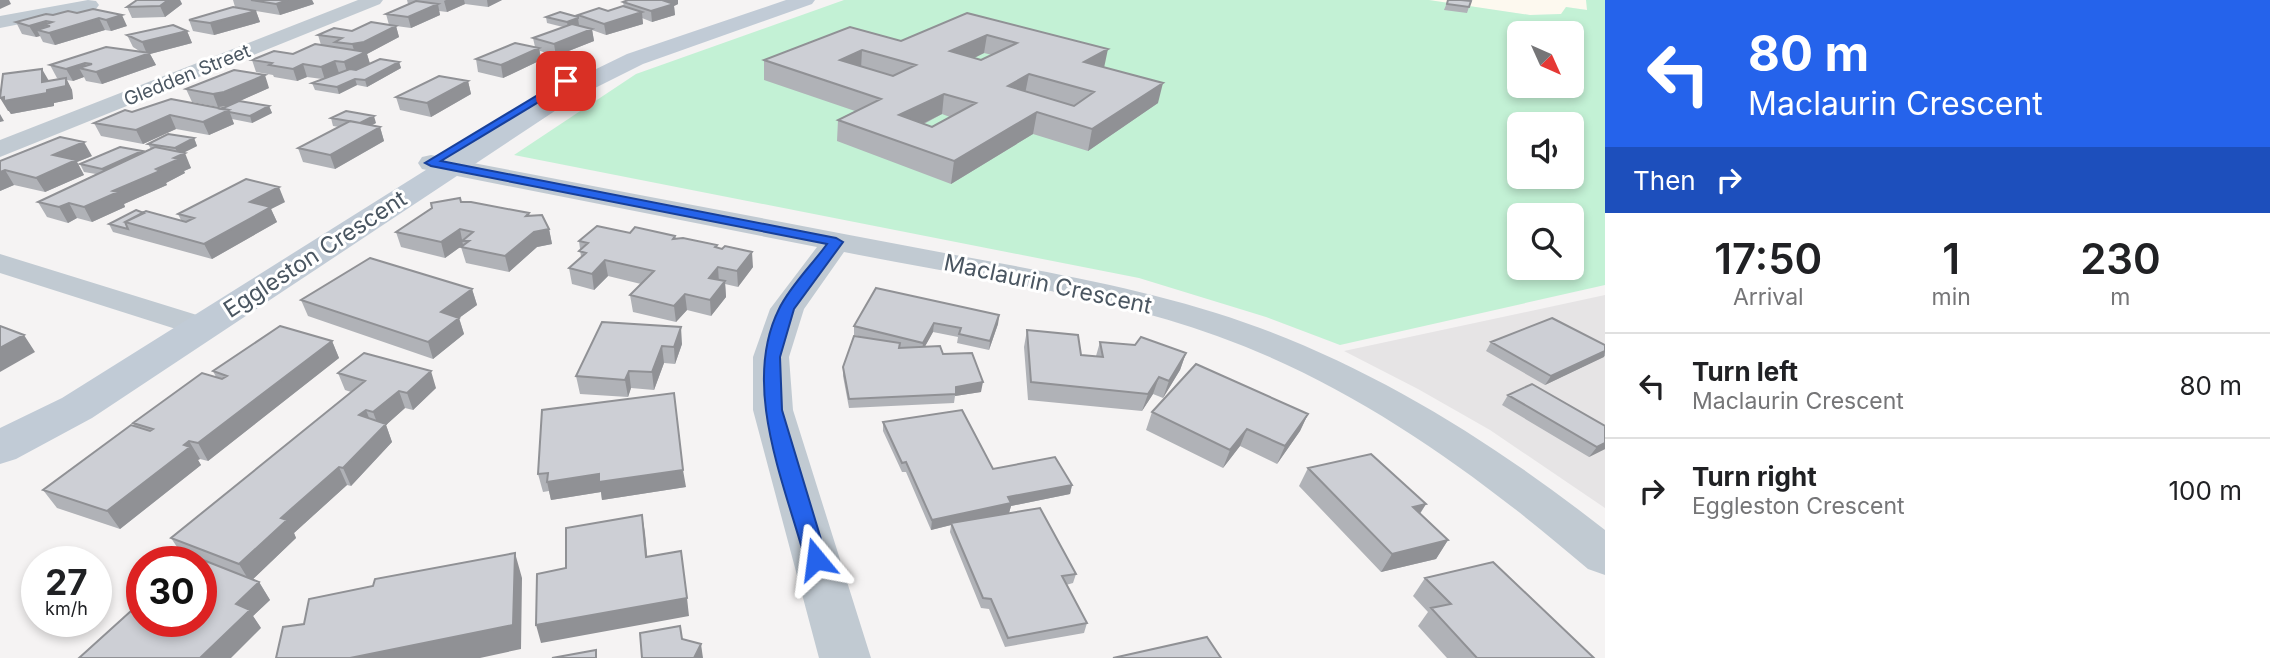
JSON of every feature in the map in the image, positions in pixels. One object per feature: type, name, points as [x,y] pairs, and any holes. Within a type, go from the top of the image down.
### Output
[{"type":"street","name":"Gledden Street","points":[[0,149],[374,0]]},
{"type":"street","name":"Eggleston Crescent","points":[[441,165],[547,90],[586,71],[621,55],[783,0]]},
{"type":"street","name":"Eggleston Crescent","points":[[11,441],[78,408],[189,323],[441,165],[564,94],[648,55],[805,0]]},
{"type":"street","points":[[0,22],[90,5]]},
{"type":"street","name":"Maclaurin Crescent","points":[[441,165],[1106,294],[1171,310],[1249,336],[1330,372],[1469,450],[1605,556]]},
{"type":"street","points":[[836,242],[787,309],[771,357],[773,410],[845,658]]},
{"type":"street","points":[[0,263],[189,323]]},
{"type":"shaded area","points":[[1427,0],[1586,0],[1588,10],[1566,7],[1562,14],[1530,15]]},
{"type":"shaded area","points":[[1605,295],[1605,508],[1490,430],[1344,351]]},
{"type":"green space","points":[[844,0],[1429,0],[1530,15],[1561,14],[1566,7],[1587,10],[1586,0],[1605,0],[1605,285],[1340,345],[1266,317],[1139,278],[514,155],[636,74]]},
{"type":"building","points":[[137,0],[168,0],[160,6],[127,7]]},
{"type":"building","points":[[251,0],[288,0],[276,4]]},
{"type":"building","points":[[662,0],[674,4],[651,11],[623,2]]},
{"type":"building","points":[[1448,0],[1471,1],[1469,7],[1447,4]]},
{"type":"building","points":[[416,1],[438,4],[408,17],[386,14]]},
{"type":"building","points":[[623,6],[642,12],[604,24],[578,15],[599,8],[608,11]]},
{"type":"building","points":[[233,7],[256,11],[210,23],[189,20]]},
{"type":"building","points":[[93,9],[122,15],[106,20],[99,18],[49,33],[37,30],[50,26],[44,25],[52,22],[29,26],[16,22],[46,14],[68,11],[77,13]]},
{"type":"building","points":[[560,12],[578,18],[567,22],[546,17]]},
{"type":"building","points":[[967,13],[1108,49],[1084,62],[1163,83],[1092,129],[1037,112],[954,161],[838,120],[881,99],[764,60],[850,27],[901,41]],"holes":[[[987,35],[1017,43],[981,60],[950,51]],[[862,50],[916,65],[893,76],[840,60]],[[1029,74],[1094,92],[1074,106],[1008,86]],[[944,94],[976,103],[932,127],[899,115]]]},
{"type":"building","points":[[371,22],[396,26],[364,42],[352,44],[335,42],[342,38],[318,35],[334,28],[352,31]]},
{"type":"building","points":[[572,24],[592,29],[554,44],[533,38]]},
{"type":"building","points":[[173,25],[187,31],[142,42],[127,35]]},
{"type":"building","points":[[515,43],[539,48],[501,65],[476,59]]},
{"type":"building","points":[[315,44],[366,52],[344,62],[335,61],[321,67],[303,64],[293,69],[252,60],[274,51],[293,54]]},
{"type":"building","points":[[106,47],[150,53],[96,72],[79,68],[92,64],[85,63],[66,69],[50,65]]},
{"type":"building","points":[[380,59],[399,62],[365,80],[355,79],[337,87],[312,83],[350,69],[356,70]]},
{"type":"building","points":[[42,69],[42,82],[66,78],[66,86],[47,90],[47,93],[4,101],[4,97],[0,98],[3,74]]},
{"type":"building","points":[[234,70],[265,75],[213,94],[186,89]]},
{"type":"building","points":[[439,76],[468,81],[427,103],[396,97]]},
{"type":"building","points":[[171,99],[229,110],[203,122],[170,115],[136,130],[94,123],[125,110],[132,112]]},
{"type":"building","points":[[239,101],[269,106],[250,116],[221,109]]},
{"type":"building","points":[[346,111],[374,116],[360,123],[331,118]]},
{"type":"building","points":[[350,121],[380,127],[330,155],[298,148]]},
{"type":"building","points":[[168,134],[194,138],[175,148],[148,144]]},
{"type":"building","points":[[60,137],[84,142],[53,155],[76,160],[36,178],[5,170],[0,172],[0,161]]},
{"type":"building","points":[[120,147],[142,151],[102,169],[80,164]]},
{"type":"building","points":[[155,147],[185,153],[174,158],[179,159],[156,169],[160,171],[84,207],[69,203],[59,207],[38,202]]},
{"type":"building","points":[[246,179],[279,187],[250,202],[271,207],[204,244],[125,222],[146,211],[186,222],[194,218],[178,214]]},
{"type":"building","points":[[460,198],[461,202],[529,213],[526,216],[542,215],[549,229],[534,232],[505,256],[461,247],[469,241],[462,241],[473,232],[460,229],[441,242],[396,232],[432,208],[431,203]]},
{"type":"building","points":[[136,210],[144,213],[125,222],[128,229],[109,224]]},
{"type":"building","points":[[597,226],[630,233],[635,227],[675,236],[673,239],[683,238],[717,245],[715,247],[722,249],[725,246],[752,252],[737,271],[718,267],[709,278],[725,281],[710,300],[685,294],[674,306],[630,295],[654,271],[605,260],[592,274],[569,268],[586,253],[579,251],[588,243],[579,241]]},
{"type":"building","points":[[370,258],[472,289],[441,312],[459,318],[428,342],[301,300]]},
{"type":"building","points":[[876,288],[999,315],[990,341],[959,334],[961,328],[934,323],[923,343],[854,326]]},
{"type":"building","points":[[1552,318],[1605,345],[1605,351],[1551,376],[1491,342]]},
{"type":"building","points":[[602,322],[681,327],[674,347],[662,346],[652,372],[629,371],[625,380],[576,376]]},
{"type":"building","points":[[0,326],[24,335],[0,348]]},
{"type":"building","points":[[280,326],[332,341],[198,443],[189,441],[184,445],[190,447],[107,511],[43,490],[131,425],[150,431],[153,429],[133,423],[202,373],[222,379],[227,376],[213,371]]},
{"type":"building","points":[[1027,330],[1078,335],[1081,355],[1103,357],[1100,342],[1135,345],[1141,337],[1186,353],[1169,381],[1159,377],[1148,394],[1031,382]]},
{"type":"building","points":[[854,336],[900,343],[899,348],[940,346],[943,354],[972,353],[983,382],[956,387],[956,394],[849,399],[843,367]]},
{"type":"building","points":[[364,353],[431,371],[407,393],[399,391],[373,412],[366,410],[359,415],[386,424],[343,468],[339,467],[281,518],[287,520],[239,564],[217,556],[217,546],[192,546],[171,538],[365,381],[338,373]]},
{"type":"building","points":[[1196,364],[1308,414],[1285,446],[1247,429],[1230,450],[1152,412]]},
{"type":"building","points":[[1532,384],[1605,426],[1605,443],[1597,447],[1508,395]]},
{"type":"building","points":[[674,393],[683,470],[599,482],[599,474],[547,482],[548,473],[538,474],[542,410]]},
{"type":"building","points":[[962,410],[993,469],[1055,457],[1072,485],[1008,497],[1011,503],[932,520],[906,462],[902,463],[883,422]]},
{"type":"building","points":[[1371,454],[1426,504],[1413,507],[1448,540],[1392,554],[1308,468]]},
{"type":"building","points":[[1040,508],[1076,574],[1062,576],[1087,623],[1008,638],[991,599],[983,598],[951,523]]},
{"type":"building","points":[[642,515],[646,557],[681,551],[687,598],[536,625],[537,574],[566,568],[566,528]]},
{"type":"building","points":[[515,553],[513,625],[350,658],[276,658],[283,627],[304,624],[309,599],[373,586],[375,579]]},
{"type":"building","points":[[1493,562],[1594,658],[1477,658],[1431,608],[1451,604],[1425,578]]},
{"type":"building","points":[[217,565],[259,582],[236,604],[250,610],[200,658],[79,658],[102,637],[112,637],[112,628],[126,615],[126,637],[217,637]]},
{"type":"building","points":[[680,626],[682,639],[701,644],[694,658],[642,658],[640,633]]},
{"type":"building","points":[[1207,637],[1221,658],[1113,658]]},
{"type":"building","points":[[596,650],[596,658],[552,658]]},
{"type":"route","points":[[566,81],[547,90],[431,163],[836,242],[787,309],[771,357],[773,410],[816,559]]}]
